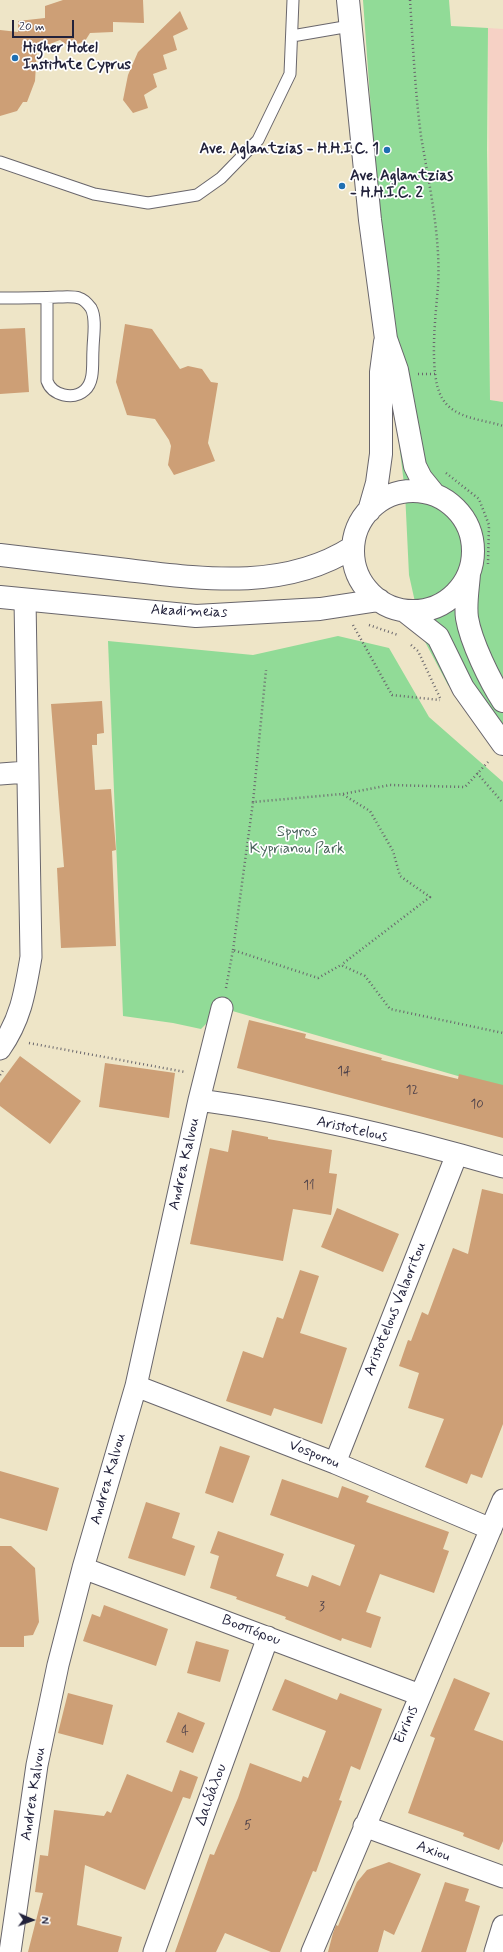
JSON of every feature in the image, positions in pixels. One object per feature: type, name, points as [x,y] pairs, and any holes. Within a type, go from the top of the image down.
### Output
[{"type":"main road","points":[[348,0],[370,220],[386,339],[397,370],[415,466],[421,478],[434,494],[454,507],[468,526],[478,571],[467,617],[470,631],[489,677],[503,701]]},
{"type":"main road","points":[[386,339],[381,372],[381,454],[377,483],[368,511],[358,528],[354,547],[355,563],[359,577],[368,590],[379,600],[396,609],[405,611],[422,610],[438,606],[451,598],[478,571]]},
{"type":"main road","points":[[368,511],[380,501],[394,494],[408,491],[421,491],[434,494]]},
{"type":"main road","points":[[0,555],[190,578],[259,579],[298,572],[325,564],[354,547]]},
{"type":"main road","name":"Akadimeias","points":[[0,597],[196,616],[320,608],[379,600]]},
{"type":"main road","points":[[405,611],[438,637],[463,688],[503,744]]},
{"type":"street","points":[[0,1050],[8,1038],[23,1003],[31,957],[24,600]]},
{"type":"street","points":[[0,774],[27,772]]},
{"type":"street","name":"Andrea Kalvou","points":[[10,1952],[37,1765],[58,1665],[82,1568],[136,1386],[199,1100],[222,1008]]},
{"type":"street","name":"Aristotelous","points":[[199,1100],[238,1105],[330,1124],[457,1154],[503,1167]]},
{"type":"street","name":"Aristotelous Valaoritou","points":[[335,1463],[457,1154]]},
{"type":"street","name":"Vosporou","points":[[136,1386],[335,1463],[491,1528]]},
{"type":"street","name":"Eirinis","points":[[312,1952],[503,1500]]},
{"type":"street","name":"Βοσπόρου","points":[[82,1568],[420,1695]]},
{"type":"street","name":"Δαιδάλου","points":[[154,1952],[268,1637]]},
{"type":"street","name":"Axiou","points":[[364,1826],[503,1877]]},
{"type":"street","points":[[495,1952],[503,1926]]},
{"type":"lane","points":[[0,162],[94,194],[148,203],[197,195],[221,178],[258,140],[290,74],[293,0]]},
{"type":"lane","points":[[292,36],[350,26]]},
{"type":"lane","points":[[0,298],[47,298],[80,298],[90,307],[93,314],[92,376],[90,385],[84,392],[77,395],[60,394],[49,387],[47,381],[47,298]]},
{"type":"path","points":[[410,0],[417,104],[439,271],[434,338],[436,374],[441,397],[447,405],[462,416],[503,426]]},
{"type":"path","points":[[414,374],[436,374]]},
{"type":"path","points":[[442,470],[479,499],[489,526],[478,571]]},
{"type":"path","points":[[349,618],[392,695],[441,700],[418,651],[407,642]]},
{"type":"path","points":[[363,623],[396,634],[402,638]]},
{"type":"path","points":[[222,1008],[233,950],[253,802],[266,670]]},
{"type":"path","points":[[253,802],[342,794],[390,785],[465,787],[488,762]]},
{"type":"path","points":[[477,773],[503,803]]},
{"type":"path","points":[[233,950],[318,978],[341,965],[430,897],[400,876],[393,850],[370,812],[342,794]]},
{"type":"path","points":[[341,965],[365,976],[390,1009],[503,1033]]},
{"type":"path","points":[[22,1041],[205,1076]]},
{"type":"shaded area","points":[[488,28],[503,29],[503,402],[490,400]]},
{"type":"green space","points":[[363,0],[449,0],[451,26],[488,28],[487,150],[490,400],[503,402],[503,738],[448,685],[423,638],[409,575],[405,492],[389,362]]},
{"type":"green space","name":"Spyros Kyprianou Park","points":[[338,636],[389,648],[429,717],[503,782],[503,1089],[222,1008],[201,1029],[173,1023],[123,1016],[108,641],[253,655]]},
{"type":"building","name":"Higher Hotel Institute Cyprus","points":[[63,0],[143,0],[144,23],[113,22],[113,32],[90,33],[85,41],[70,47],[60,40],[37,49],[35,81],[27,102],[23,102],[17,111],[0,116],[0,30],[18,32],[18,21],[45,18],[45,6]]},
{"type":"building","points":[[180,11],[188,29],[173,36],[177,50],[163,55],[167,69],[153,74],[157,87],[144,95],[148,108],[133,113],[123,100],[128,75],[138,52]]},
{"type":"building","points":[[125,324],[152,329],[180,369],[188,366],[202,369],[211,382],[218,383],[208,443],[215,461],[174,475],[168,465],[171,446],[169,440],[155,419],[127,415],[116,382]]},
{"type":"building","points":[[25,328],[29,392],[0,394],[0,329]]},
{"type":"building","points":[[102,701],[104,733],[97,734],[97,745],[92,745],[95,790],[111,789],[116,850],[112,851],[116,946],[61,948],[57,868],[64,867],[51,704]]},
{"type":"building","points":[[249,1020],[306,1034],[305,1038],[382,1058],[381,1060],[458,1079],[459,1074],[503,1085],[503,1138],[237,1068]]},
{"type":"building","points":[[20,1056],[81,1101],[50,1144],[0,1106],[0,1083]]},
{"type":"building","points":[[105,1063],[175,1073],[169,1118],[99,1107]]},
{"type":"building","points":[[232,1130],[268,1137],[268,1139],[332,1150],[329,1173],[337,1174],[331,1215],[293,1209],[283,1261],[190,1244],[210,1148],[228,1152]]},
{"type":"building","points":[[482,1189],[503,1194],[503,1424],[482,1478],[471,1474],[467,1484],[425,1467],[444,1419],[408,1408],[419,1373],[399,1366],[408,1340],[411,1341],[422,1312],[428,1315],[453,1248],[468,1254]]},
{"type":"building","points":[[337,1208],[399,1234],[383,1272],[321,1247]]},
{"type":"building","points":[[300,1270],[319,1276],[300,1333],[347,1348],[322,1424],[274,1408],[271,1416],[226,1401],[243,1351],[263,1358],[277,1317],[283,1319]]},
{"type":"building","points":[[220,1446],[250,1456],[233,1503],[205,1493]]},
{"type":"building","points":[[0,1471],[59,1488],[47,1531],[0,1518]]},
{"type":"building","points":[[282,1479],[338,1498],[342,1486],[369,1496],[366,1502],[449,1532],[443,1549],[449,1551],[434,1593],[380,1574],[366,1612],[381,1617],[371,1648],[342,1638],[341,1641],[285,1619],[286,1617],[236,1599],[237,1597],[210,1588],[219,1556],[210,1553],[218,1531],[284,1554],[276,1576],[308,1587],[312,1575],[340,1586],[355,1545],[270,1515]]},
{"type":"building","points":[[146,1502],[180,1513],[172,1538],[195,1546],[185,1576],[128,1558]]},
{"type":"building","points":[[0,1546],[11,1546],[35,1568],[39,1622],[33,1635],[24,1636],[24,1647],[0,1647]]},
{"type":"building","points":[[104,1605],[168,1629],[156,1666],[83,1641],[92,1614],[100,1617]]},
{"type":"building","points":[[196,1641],[229,1650],[220,1682],[187,1673]]},
{"type":"building","points":[[454,1678],[490,1693],[474,1730],[503,1741],[503,1841],[499,1850],[463,1836],[464,1833],[408,1813],[435,1738],[430,1736]]},
{"type":"building","points":[[285,1679],[337,1700],[340,1693],[382,1709],[360,1770],[351,1766],[339,1800],[342,1801],[316,1872],[313,1871],[280,1952],[271,1952],[225,1933],[216,1952],[175,1952],[210,1854],[214,1855],[238,1798],[250,1763],[301,1782],[303,1776],[308,1778],[326,1731],[272,1710]]},
{"type":"building","points":[[68,1693],[113,1705],[103,1745],[58,1733]]},
{"type":"building","points":[[178,1712],[205,1723],[193,1753],[166,1742]]},
{"type":"building","points":[[180,1770],[198,1777],[190,1799],[183,1797],[145,1890],[85,1865],[77,1925],[122,1937],[118,1952],[28,1952],[43,1893],[35,1892],[40,1855],[48,1856],[54,1810],[104,1816],[107,1811],[111,1813],[127,1774],[172,1792]]},
{"type":"building","points":[[389,1862],[421,1874],[394,1935],[384,1930],[378,1952],[328,1952],[336,1925],[338,1926],[357,1882],[367,1870]]},
{"type":"building","points":[[445,1882],[469,1889],[465,1901],[480,1906],[466,1952],[421,1952]]},
{"type":"place","name":"Higher Hotel Institute Cyprus","points":[[15,58]]},
{"type":"place","name":"Ave. Aglantzias - H.H.I.C. 1","points":[[387,150]]},
{"type":"place","name":"Ave. Aglantzias - H.H.I.C. 2","points":[[342,186]]}]
